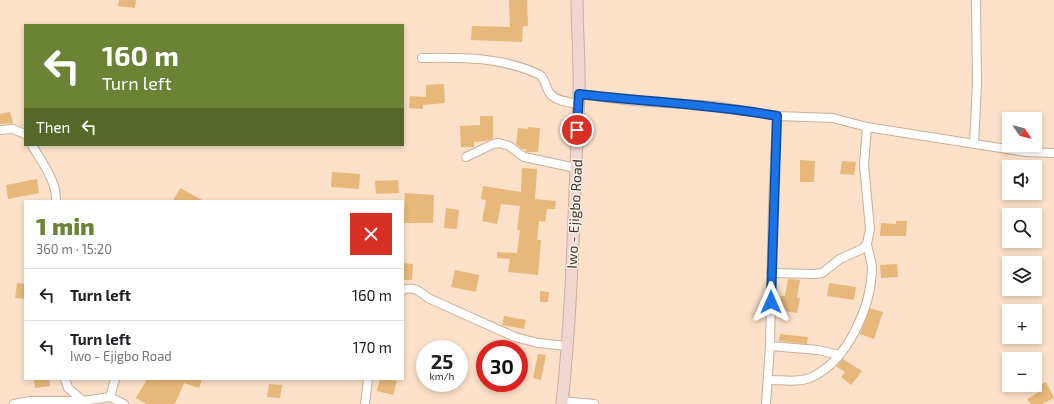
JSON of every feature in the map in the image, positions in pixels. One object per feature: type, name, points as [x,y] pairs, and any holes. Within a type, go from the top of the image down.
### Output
[{"type":"main road","name":"Iwo - Ejigbo Road","points":[[562,402],[567,346],[576,168],[578,0]]},
{"type":"street","points":[[974,144],[977,83],[976,0]]},
{"type":"street","points":[[422,58],[456,58],[504,62],[540,75],[544,78],[548,92],[552,96],[578,99],[634,100],[715,106],[777,116],[833,118],[867,127],[974,144],[1026,152],[1054,153]]},
{"type":"street","points":[[766,404],[769,380],[771,273],[777,116]]},
{"type":"street","points":[[769,380],[800,380],[811,378],[831,364],[852,338],[868,297],[872,268],[867,244],[870,229],[865,171],[867,127]]},
{"type":"street","points":[[0,130],[13,129],[24,134]]},
{"type":"street","points":[[466,157],[493,144],[499,143],[509,146],[524,158],[576,168]]},
{"type":"street","points":[[33,146],[50,177],[54,187],[56,200]]},
{"type":"street","points":[[771,273],[822,273],[840,259],[862,250],[867,244]]},
{"type":"street","points":[[404,290],[415,288],[421,291],[428,298],[515,337],[538,343],[567,346]]},
{"type":"street","points":[[770,346],[818,350],[839,355]]},
{"type":"street","points":[[65,380],[68,388],[83,401]]},
{"type":"street","points":[[110,397],[115,380]]},
{"type":"street","points":[[364,404],[368,380]]},
{"type":"street","points":[[14,404],[30,401],[70,403],[110,397],[124,404]]},
{"type":"street","points":[[562,402],[594,404]]},
{"type":"building","points":[[119,0],[136,0],[135,8],[118,6]]},
{"type":"building","points":[[509,0],[527,0],[528,26],[523,26],[522,42],[471,40],[472,26],[510,27]]},
{"type":"building","points":[[444,84],[445,103],[423,105],[423,109],[409,108],[410,96],[426,97],[426,85]]},
{"type":"building","points":[[10,112],[13,123],[0,124],[0,114]]},
{"type":"building","points":[[480,116],[493,116],[493,138],[486,141],[474,142],[474,147],[461,147],[460,126],[480,125]]},
{"type":"building","points":[[528,127],[540,128],[538,152],[526,152],[526,149],[522,149],[516,144],[518,128],[528,129]]},
{"type":"building","points":[[800,160],[815,161],[814,182],[800,182]]},
{"type":"building","points":[[842,161],[856,162],[854,175],[840,174]]},
{"type":"building","points":[[522,168],[537,169],[535,199],[556,201],[555,209],[547,209],[545,222],[539,221],[537,240],[541,240],[538,275],[508,272],[510,259],[497,258],[497,252],[517,253],[520,230],[517,230],[520,206],[501,204],[497,224],[482,221],[486,200],[481,199],[483,186],[521,192]]},
{"type":"building","points":[[332,172],[360,174],[359,189],[331,187]]},
{"type":"building","points":[[37,179],[39,193],[8,199],[6,185]]},
{"type":"building","points":[[398,180],[399,193],[376,194],[375,181]]},
{"type":"building","points":[[180,188],[202,200],[174,200]]},
{"type":"building","points":[[405,193],[434,195],[433,223],[404,223]]},
{"type":"building","points":[[446,208],[459,210],[457,229],[444,228]]},
{"type":"building","points":[[896,221],[907,221],[906,236],[880,236],[881,223],[896,224]]},
{"type":"building","points":[[404,263],[413,264],[412,280],[404,280]]},
{"type":"building","points":[[897,264],[898,277],[881,278],[880,265]]},
{"type":"building","points":[[455,270],[479,275],[476,292],[451,287]]},
{"type":"building","points":[[788,279],[800,280],[797,298],[800,298],[797,313],[779,310],[781,296],[785,296]]},
{"type":"building","points":[[17,283],[24,284],[24,299],[15,298]]},
{"type":"building","points":[[829,283],[856,287],[854,300],[827,296]]},
{"type":"building","points":[[540,291],[549,292],[548,302],[540,302]]},
{"type":"building","points":[[870,308],[883,312],[874,339],[860,334]]},
{"type":"building","points":[[504,316],[526,320],[524,329],[502,325]]},
{"type":"building","points":[[780,334],[808,337],[807,344],[779,341]]},
{"type":"building","points":[[538,354],[546,355],[541,380],[533,378]]},
{"type":"building","points":[[843,359],[862,371],[851,385],[841,377],[845,372],[836,366]]},
{"type":"building","points":[[34,380],[49,380],[50,386],[35,388]]},
{"type":"building","points":[[146,380],[202,380],[199,388],[184,383],[175,404],[146,404],[136,398]]},
{"type":"building","points":[[380,380],[397,381],[393,395],[377,391]]},
{"type":"building","points":[[1046,382],[1054,398],[1042,404],[1031,404],[1027,399],[1039,392],[1042,392],[1042,384]]},
{"type":"building","points":[[269,384],[282,385],[280,398],[267,397]]},
{"type":"route","points":[[577,130],[579,94],[715,106],[760,112],[777,116],[771,302]]}]
